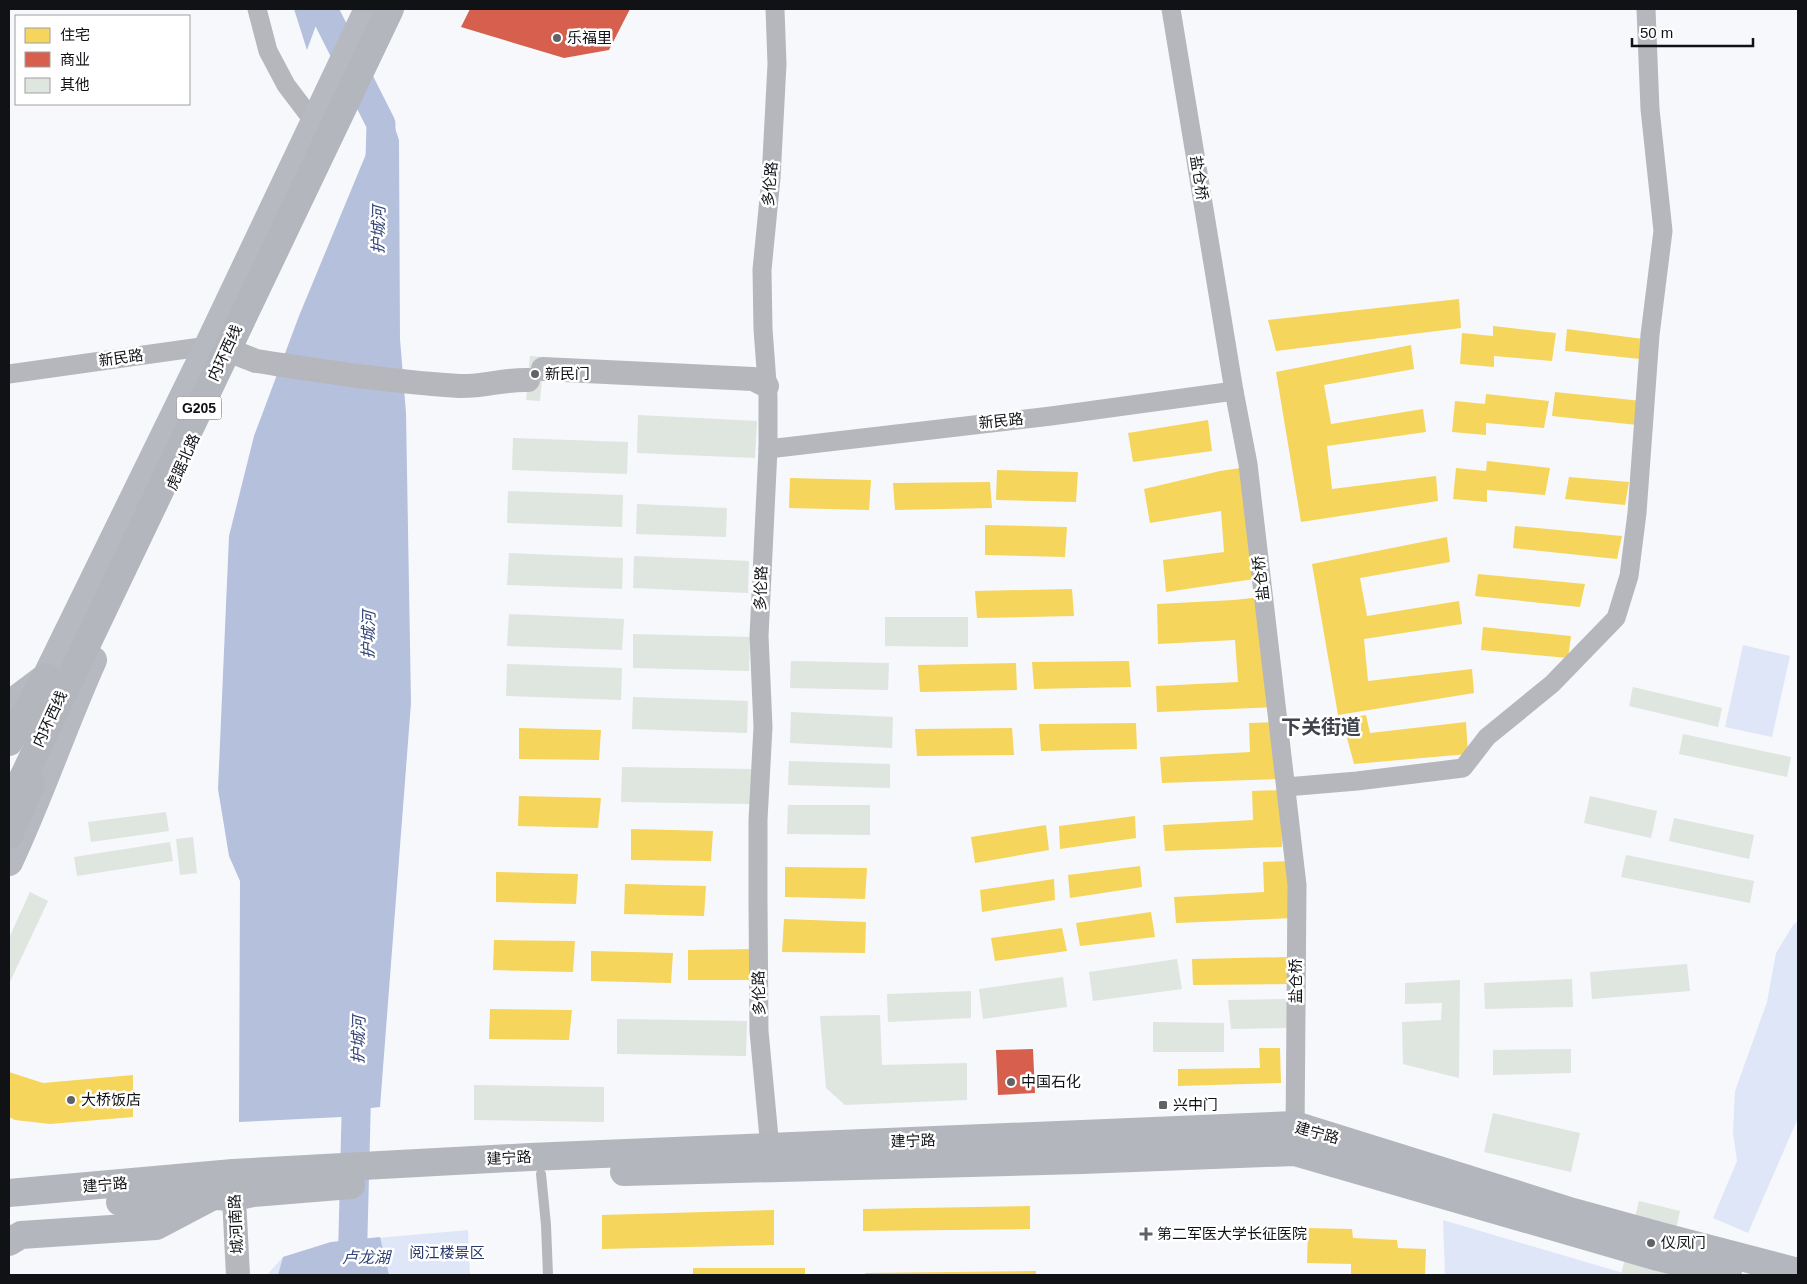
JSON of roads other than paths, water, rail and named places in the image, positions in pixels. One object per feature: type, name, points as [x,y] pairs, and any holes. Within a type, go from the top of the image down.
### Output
[{"type":"highway","name":"内环西线","points":[[9,778],[378,9]]},
{"type":"highway","name":"内环西线","points":[[9,807],[390,9]]},
{"type":"highway","points":[[9,742],[46,677]]},
{"type":"highway","points":[[9,835],[58,722],[82,686]]},
{"type":"highway","points":[[9,1242],[21,1236],[156,1226],[233,1190]]},
{"type":"main road","points":[[9,713],[14,702],[46,677],[220,349],[314,122],[368,9]]},
{"type":"main road","name":"虎踞北路","points":[[9,862],[220,349],[297,218],[400,9]]},
{"type":"main road","name":"建宁路","points":[[1295,1138],[1658,1257],[1728,1275]]},
{"type":"main road","name":"建宁路","points":[[9,1210],[395,1173],[1295,1138],[1798,1272]]},
{"type":"main road","name":"建宁路","points":[[395,1173],[541,1174],[770,1158]]},
{"type":"main road","name":"建宁路","points":[[9,1193],[233,1190]]},
{"type":"street","points":[[257,9],[268,51],[286,85],[314,122]]},
{"type":"street","name":"多伦路","points":[[770,1158],[759,1031],[758,820],[763,726],[759,636],[768,449],[762,270],[771,178],[777,64],[775,9]]},
{"type":"street","name":"盐仓桥","points":[[1171,9],[1234,391],[1248,464],[1297,885],[1295,1138]]},
{"type":"street","points":[[1286,787],[1357,781],[1463,768],[1487,737],[1552,684],[1616,618],[1629,576],[1637,513],[1650,335],[1663,231],[1650,109],[1646,9]]},
{"type":"street","points":[[220,349],[256,361],[276,358],[412,374],[468,386],[483,386],[535,374],[754,379],[767,386]]},
{"type":"street","name":"新民路","points":[[9,374],[220,349]]},
{"type":"street","name":"新民路","points":[[768,449],[1051,416],[1234,391]]},
{"type":"street","name":"城河南路","points":[[233,1190],[238,1275]]},
{"type":"lane","points":[[541,1174],[548,1275]]},
{"type":"water","points":[[294,9],[322,9],[307,50]]},
{"type":"water","points":[[389,110],[399,140],[400,339],[406,413],[411,703],[380,1107],[362,1109],[362,1116],[239,1122],[240,881],[229,856],[218,789],[229,536],[254,436],[299,316],[383,113]]},
{"type":"water","name":"卢龙湖","points":[[380,1237],[389,1275],[278,1275],[283,1257],[331,1242]]},
{"type":"waterway","name":"护城河","points":[[323,9],[381,124],[380,160]]},
{"type":"waterway","name":"护城河","points":[[352,1275],[357,1077]]},
{"type":"place","name":"乐福里","points":[[557,38]]},
{"type":"place","name":"新民门","points":[[535,374]]},
{"type":"place","name":"中国石化","points":[[1011,1082]]},
{"type":"place","name":"大桥饭店","points":[[71,1100]]},
{"type":"place","name":"兴中门","points":[[1163,1105]]},
{"type":"place","name":"第二军医大学长征医院","points":[[1146,1234]]},
{"type":"place","name":"仪凤门","points":[[1651,1243]]},
{"type":"district","name":"下关街道","points":[[1321,727]]},
{"type":"park label","name":"阅江楼景区","points":[[447,1253]]}]
